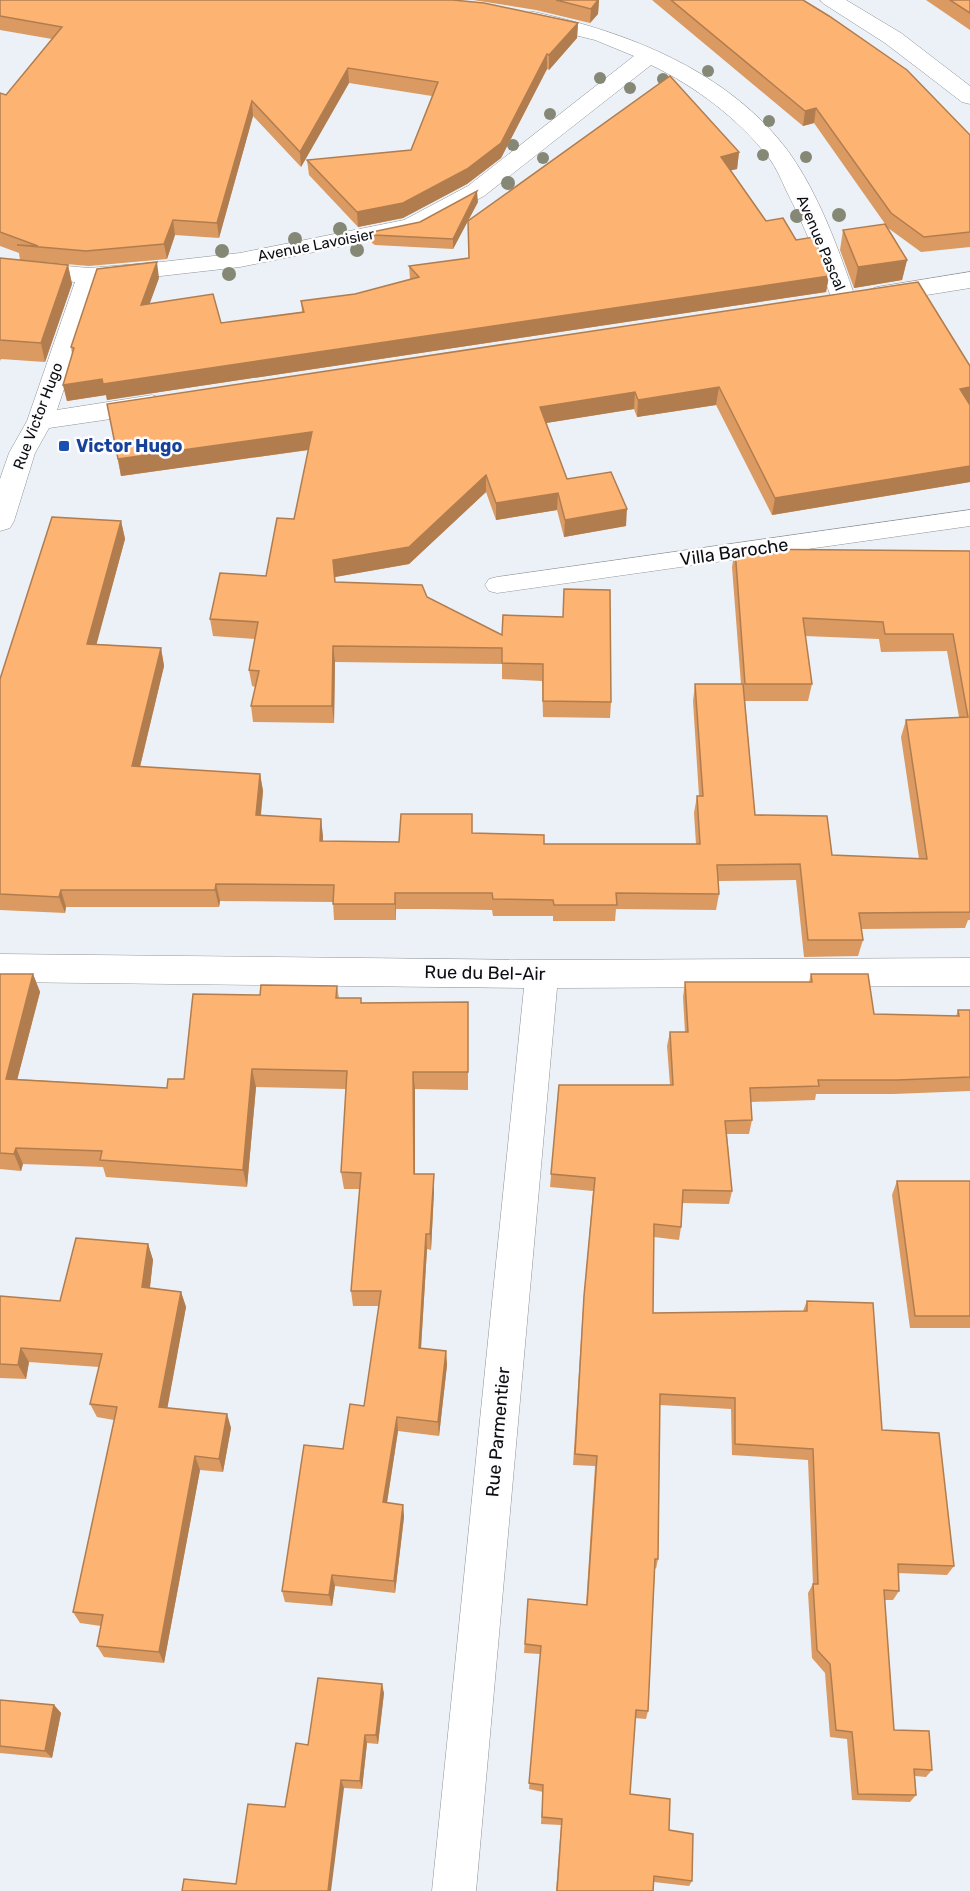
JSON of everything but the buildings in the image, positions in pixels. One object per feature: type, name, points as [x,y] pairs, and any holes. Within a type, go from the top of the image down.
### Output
[{"type":"street","points":[[831,0],[893,38],[970,97]]},
{"type":"street","name":"Avenue Pascal","points":[[509,13],[554,21],[598,34],[650,55],[726,101],[779,155],[813,218],[832,302],[970,280]]},
{"type":"street","name":"Avenue Lavoisier","points":[[0,267],[88,276],[240,260],[411,226],[476,191],[650,55]]},
{"type":"street","name":"Rue Victor Hugo","points":[[0,521],[22,453],[40,421],[88,276]]},
{"type":"street","points":[[40,421],[170,401]]},
{"type":"street","name":"Rue du Bel-Air","points":[[0,968],[542,974],[970,972]]},
{"type":"street","name":"Rue Parmentier","points":[[454,1891],[542,974]]},
{"type":"lane","name":"Villa Baroche","points":[[497,585],[970,518]]},
{"type":"place","name":"Victor Hugo","points":[[64,446]]}]
